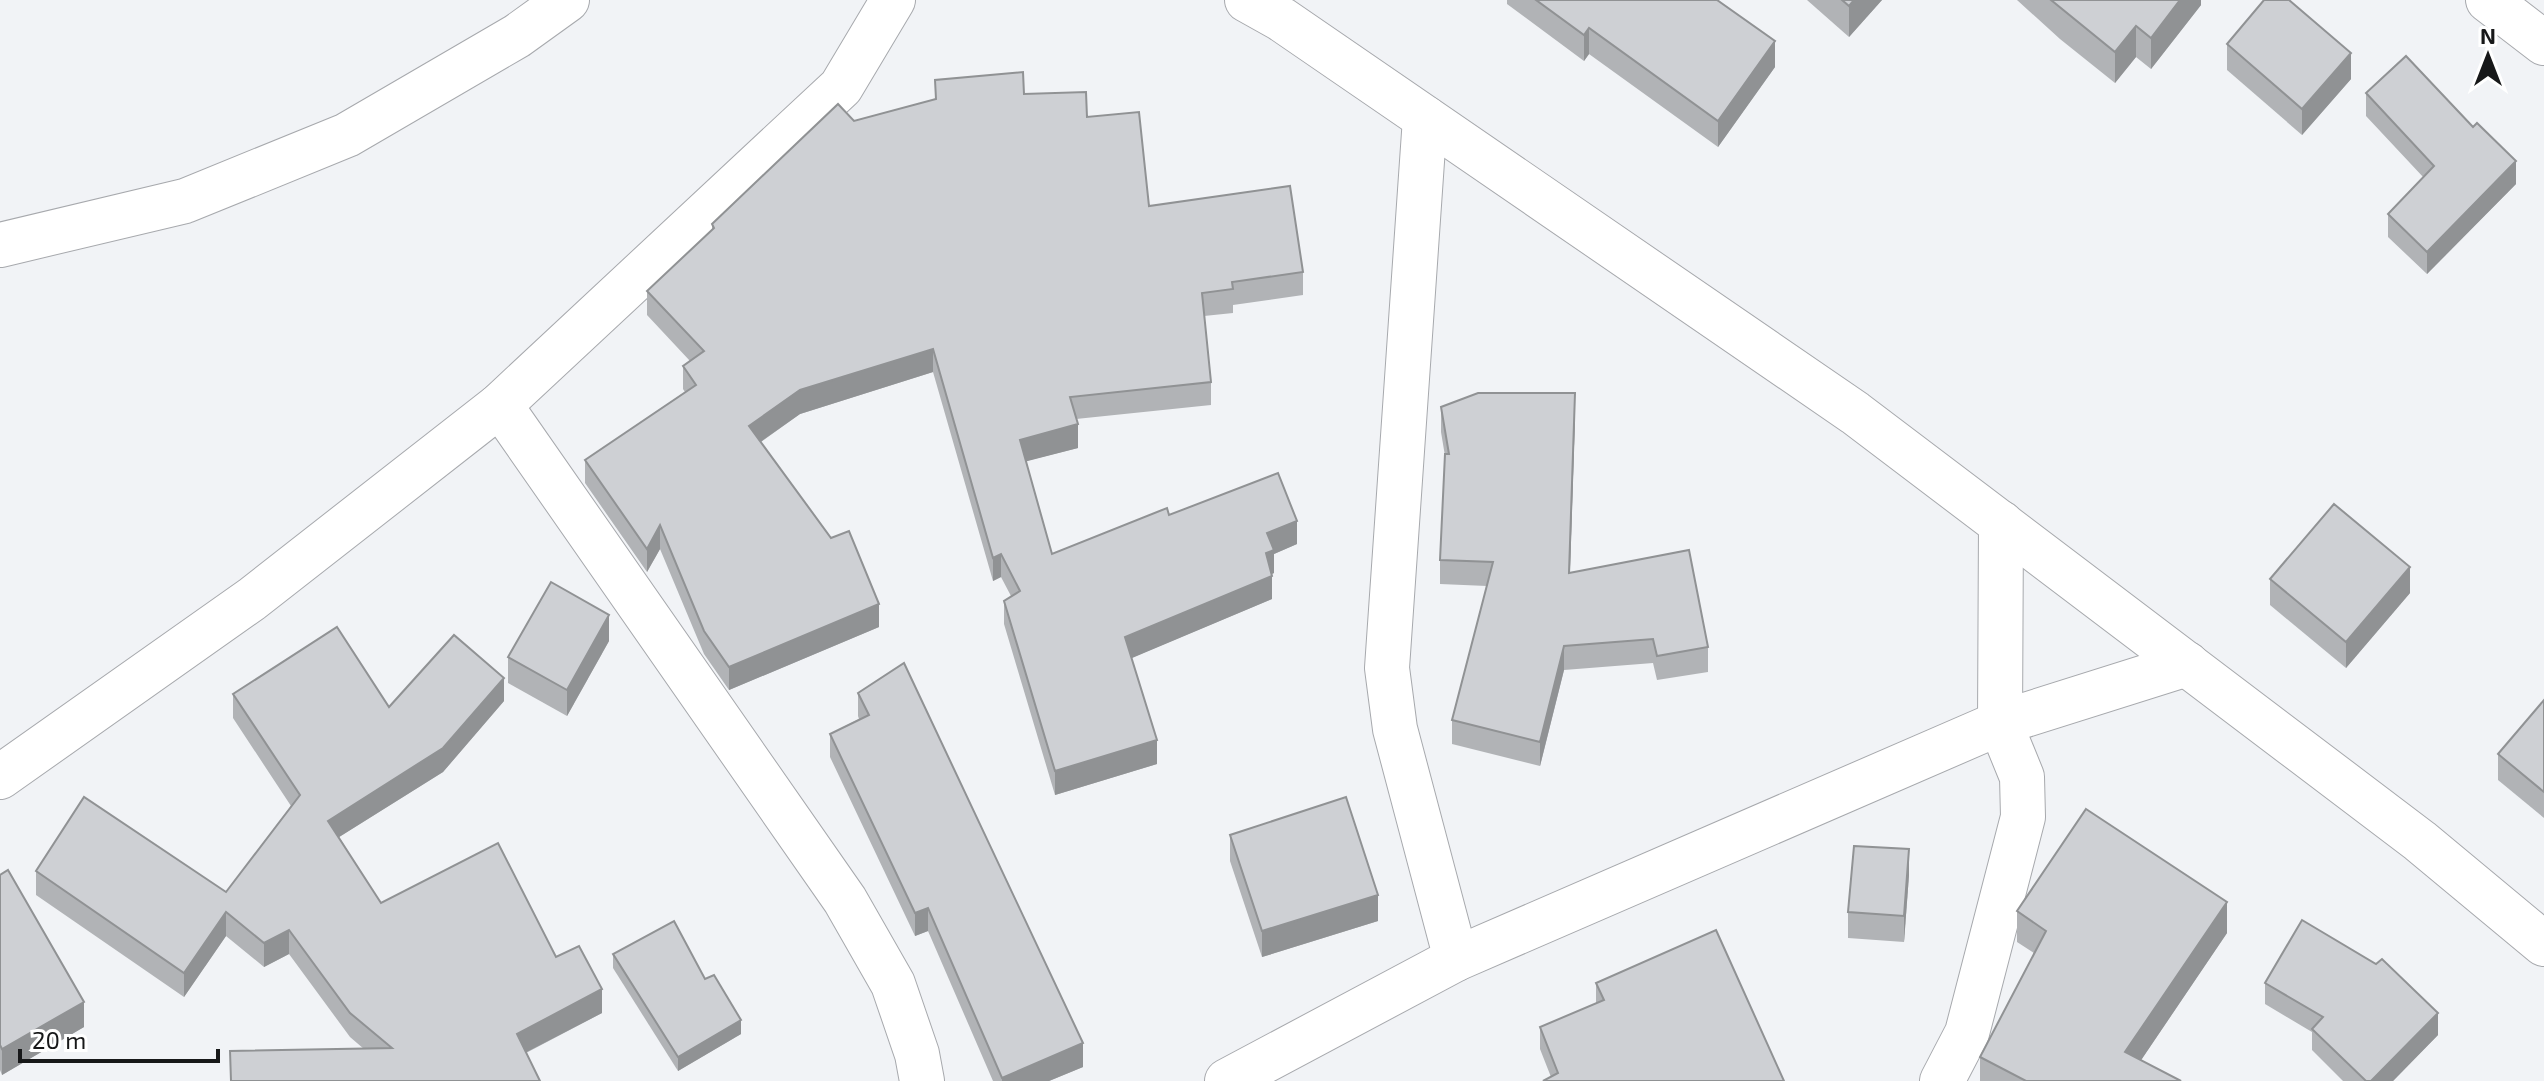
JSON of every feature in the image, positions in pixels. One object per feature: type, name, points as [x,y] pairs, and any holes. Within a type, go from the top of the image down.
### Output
[{"type":"street","points":[[0,245],[185,201],[347,135],[517,36],[567,0]]},
{"type":"street","points":[[0,777],[252,599],[500,405],[841,87],[893,0]]},
{"type":"street","points":[[1247,0],[1281,19],[1855,413],[2420,841],[2544,944]]},
{"type":"street","points":[[2488,0],[2544,43]]},
{"type":"street","points":[[1425,118],[1387,668],[1395,729],[1456,959]]},
{"type":"street","points":[[500,405],[845,900],[893,984],[917,1054],[922,1081]]},
{"type":"street","points":[[1942,1081],[1967,1033],[2023,817],[2022,777],[2000,723],[2001,523]]},
{"type":"street","points":[[1227,1081],[1456,959],[2000,723],[2187,664]]},
{"type":"building","points":[[1536,0],[1717,0],[1775,41],[1718,121],[1589,28],[1584,35]]},
{"type":"building","points":[[2051,0],[2180,0],[2151,38],[2136,26],[2115,52]]},
{"type":"building","points":[[2264,0],[2289,0],[2351,53],[2302,109],[2227,44]]},
{"type":"building","points":[[2406,56],[2473,127],[2477,123],[2516,161],[2427,252],[2388,214],[2434,166],[2366,93]]},
{"type":"building","points":[[1023,72],[1024,94],[1086,92],[1087,117],[1139,112],[1149,206],[1290,186],[1303,272],[1232,282],[1233,289],[1202,293],[1211,382],[1070,397],[1078,424],[1020,440],[1052,554],[1167,508],[1169,515],[1278,473],[1297,521],[1267,533],[1274,550],[1266,553],[1272,576],[1125,637],[1157,740],[1055,771],[1004,601],[1020,591],[1001,554],[993,558],[933,349],[800,390],[749,426],[831,538],[849,531],[879,604],[729,667],[704,631],[660,525],[647,549],[585,460],[696,385],[683,366],[704,351],[647,291],[714,228],[712,224],[838,104],[854,121],[936,99],[935,80]]},
{"type":"building","points":[[1478,393],[1575,393],[1569,573],[1689,550],[1708,647],[1657,656],[1653,639],[1564,646],[1540,742],[1452,720],[1493,562],[1440,560],[1445,454],[1449,454],[1441,407]]},
{"type":"building","points":[[2334,504],[2410,567],[2346,642],[2270,579]]},
{"type":"building","points":[[551,582],[609,615],[567,690],[508,657]]},
{"type":"building","points":[[337,627],[389,707],[454,635],[504,678],[443,748],[328,821],[381,903],[498,843],[556,957],[579,946],[602,989],[517,1034],[540,1081],[231,1081],[230,1051],[392,1048],[350,1013],[289,930],[264,943],[226,912],[184,973],[36,871],[84,797],[226,892],[300,795],[233,694]]},
{"type":"building","points":[[904,663],[1083,1043],[1002,1078],[928,908],[915,913],[830,734],[869,715],[858,693]]},
{"type":"building","points":[[2544,700],[2544,792],[2498,754]]},
{"type":"building","points":[[1346,797],[1378,895],[1262,931],[1230,835]]},
{"type":"building","points":[[2086,809],[2227,902],[2125,1052],[2181,1081],[2026,1081],[1980,1057],[2046,931],[2017,911]]},
{"type":"building","points":[[1854,846],[1909,849],[1904,916],[1848,912]]},
{"type":"building","points":[[8,870],[84,1002],[2,1049],[0,875]]},
{"type":"building","points":[[2302,920],[2376,964],[2382,959],[2438,1013],[2371,1081],[2366,1081],[2312,1029],[2323,1017],[2265,983]]},
{"type":"building","points":[[674,921],[705,979],[714,975],[741,1020],[678,1057],[613,954]]},
{"type":"building","points":[[1716,930],[1784,1081],[1543,1081],[1558,1073],[1540,1027],[1604,1000],[1596,983]]}]
